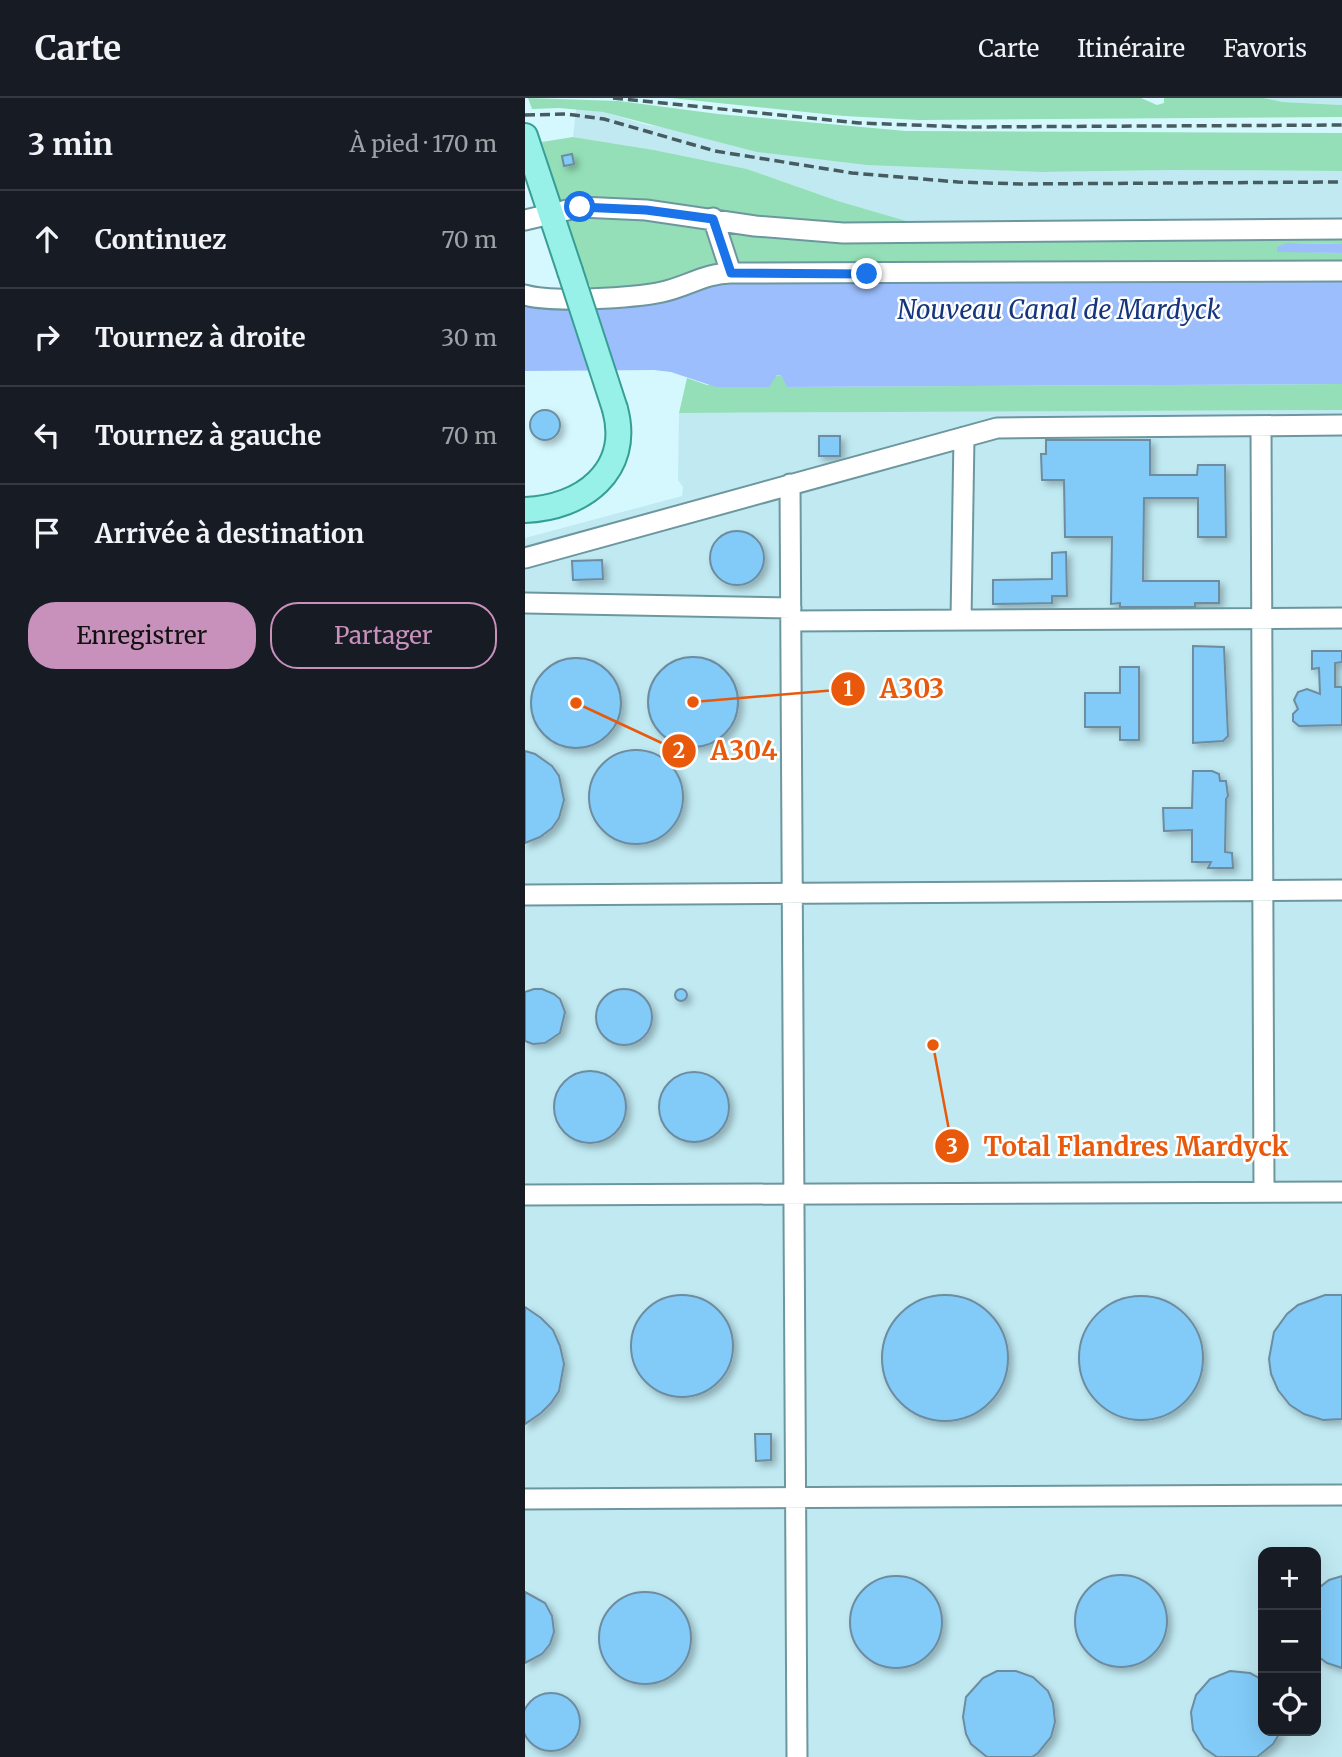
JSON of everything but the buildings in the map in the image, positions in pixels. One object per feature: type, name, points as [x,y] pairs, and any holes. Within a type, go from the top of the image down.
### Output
[{"type":"main road","points":[[525,136],[615,409],[619,440],[615,457],[599,481],[557,507],[525,510]]},
{"type":"main road","points":[[525,500],[573,499]]},
{"type":"street","points":[[525,220],[580,207],[646,210],[768,228],[843,233],[1342,229]]},
{"type":"street","points":[[713,219],[731,273]]},
{"type":"street","points":[[525,295],[543,299],[653,293],[707,276],[731,273],[1342,271]]},
{"type":"street","points":[[525,558],[964,437],[1014,427],[1342,425]]},
{"type":"street","points":[[1261,426],[1264,1192]]},
{"type":"street","points":[[961,620],[964,437]]},
{"type":"street","points":[[790,484],[797,1757]]},
{"type":"street","points":[[525,603],[961,620],[1342,618]]},
{"type":"street","points":[[525,894],[1342,890]]},
{"type":"street","points":[[525,1195],[1342,1192]]},
{"type":"street","points":[[525,1499],[1342,1495]]},
{"type":"shaded area","points":[[1264,98],[1342,98],[1342,105],[1284,102]]},
{"type":"shaded area","points":[[576,109],[603,112],[647,125],[962,168],[1041,172],[1342,171],[1342,233],[920,225],[838,201],[747,169],[573,137]]},
{"type":"shaded area","points":[[1342,410],[1342,1757],[525,1757],[525,538],[682,496],[683,487],[678,480],[679,413]]},
{"type":"green space","points":[[528,98],[619,101],[718,114],[906,131],[1342,133],[1342,171],[1041,172],[867,165],[757,152],[603,112],[559,108],[532,109]]},
{"type":"green space","points":[[671,98],[1141,98],[1157,105],[1164,103],[1164,98],[1264,98],[1283,102],[1342,105],[1342,117],[918,120],[844,116]]},
{"type":"green space","points":[[573,137],[747,169],[838,201],[920,225],[1342,233],[1342,244],[1287,243],[1277,251],[1342,253],[1342,281],[810,283],[599,303],[582,270],[542,142]]},
{"type":"green space","points":[[781,375],[788,387],[1342,384],[1342,410],[679,413],[687,378],[707,385]]},
{"type":"water","points":[[1287,243],[1342,244],[1342,253],[1277,252],[1277,247]]},
{"type":"water","name":"Nouveau Canal de Mardyck","points":[[1342,281],[1342,384],[787,387],[781,375],[777,375],[769,387],[716,387],[671,372],[654,370],[525,371],[525,303],[725,283]]},
{"type":"railway","points":[[613,98],[859,123],[967,127],[1342,125]]},
{"type":"railway","points":[[525,115],[566,114],[604,119],[715,151],[852,173],[958,182],[1342,182]]},
{"type":"place","name":"A303","points":[[693,702]]},
{"type":"place","name":"A304","points":[[576,703]]},
{"type":"place","name":"Total Flandres Mardyck","points":[[933,1045]]},
{"type":"route","points":[[580,207],[646,210],[713,219],[731,273],[867,274]]}]
